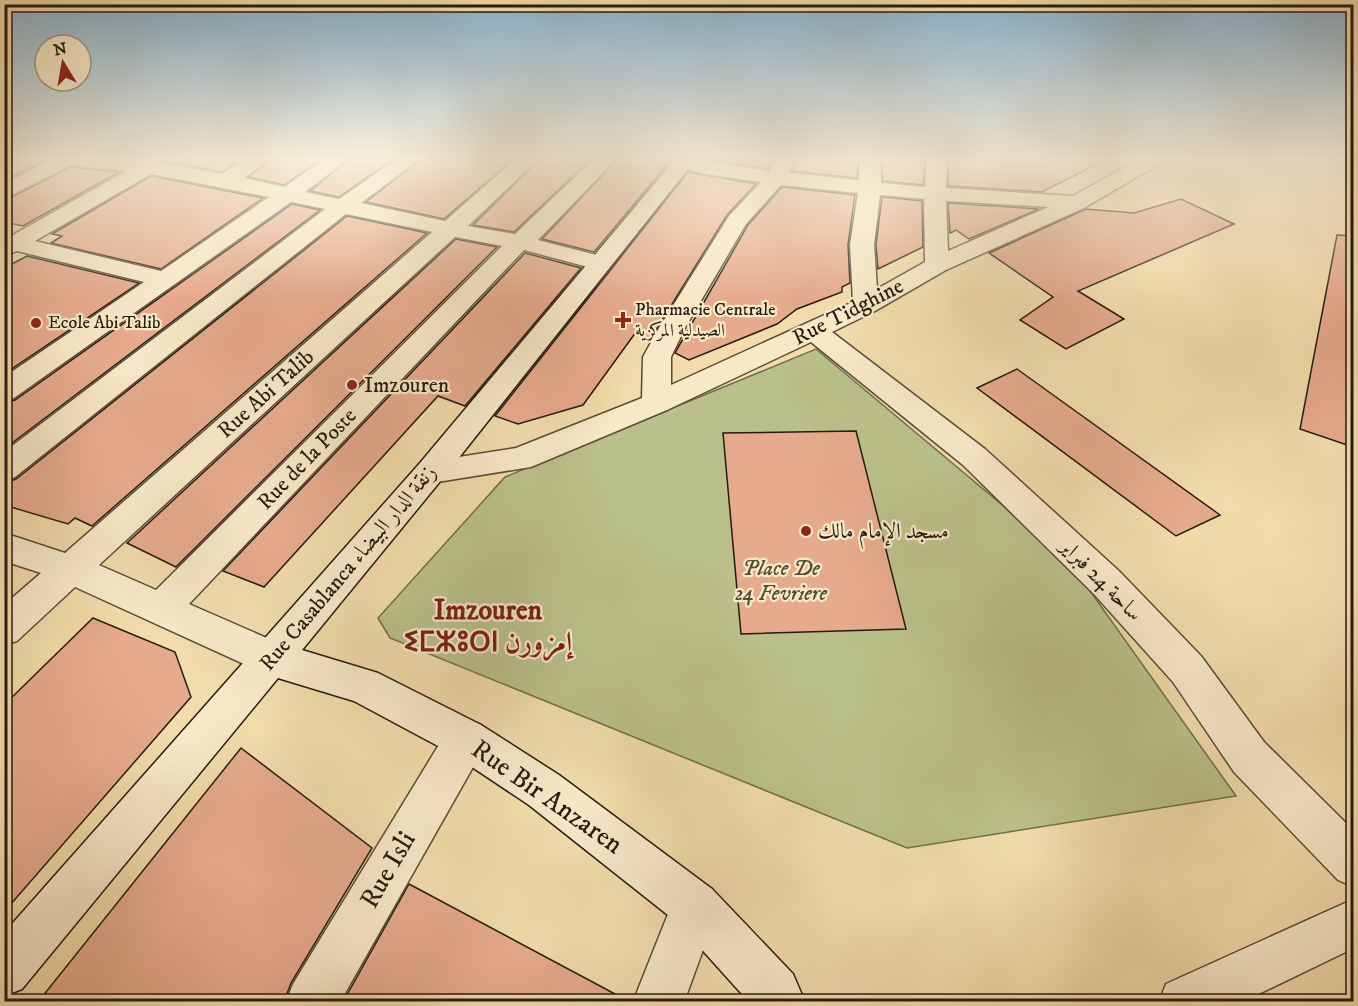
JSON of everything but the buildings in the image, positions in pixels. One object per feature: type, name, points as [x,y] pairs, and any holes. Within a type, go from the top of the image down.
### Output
[{"type":"street","points":[[8,245],[78,206]]},
{"type":"street","points":[[4,391],[270,206]]},
{"type":"street","points":[[336,206],[519,242],[599,263]]},
{"type":"street","name":"Rue Abi Talib","points":[[4,629],[476,206]]},
{"type":"street","name":"Rue de la Poste","points":[[162,608],[519,242],[529,236],[559,206]]},
{"type":"street","name":"Rue Casablanca زنقة الدار البيضاء","points":[[4,971],[431,471],[643,206]]},
{"type":"street","points":[[657,403],[657,357],[737,221],[750,206]]},
{"type":"street","points":[[866,306],[862,245],[867,206]]},
{"type":"street","points":[[935,206],[937,265]]},
{"type":"street","name":"Rue Tidghine","points":[[431,471],[520,459],[657,403],[765,355],[866,306],[937,265],[1069,206]]},
{"type":"street","points":[[4,469],[341,207]]},
{"type":"street","points":[[8,245],[165,279]]},
{"type":"street","name":"ساحة 24 فبراير","points":[[813,330],[974,457],[1106,582],[1187,669],[1249,757],[1353,864]]},
{"type":"street","name":"Rue Bir Anzaren","points":[[4,548],[71,569],[271,658],[364,686],[466,739],[544,790],[695,906],[775,992],[780,1002]]},
{"type":"street","name":"Rue Isli","points":[[311,1002],[466,739]]},
{"type":"street","points":[[658,1002],[695,906]]},
{"type":"street","points":[[1184,1002],[1353,923]]},
{"type":"green space","name":"Place De 24 Fevriere","points":[[816,349],[1068,560],[1236,796],[907,848],[390,638],[378,618],[505,477]]},
{"type":"place","name":"Pharmacie Centrale الصيدلية المركزية","points":[[623,320]]},
{"type":"place","name":"Ecole Abi Talib","points":[[36,323]]},
{"type":"place","name":"Imzouren","points":[[352,385]]},
{"type":"place","name":"مسجد الإمام مالك","points":[[806,531]]},
{"type":"district","name":"Imzouren ⵉⵎⵣⵓⵔⵏ إمزورن","points":[[488,626]]}]
